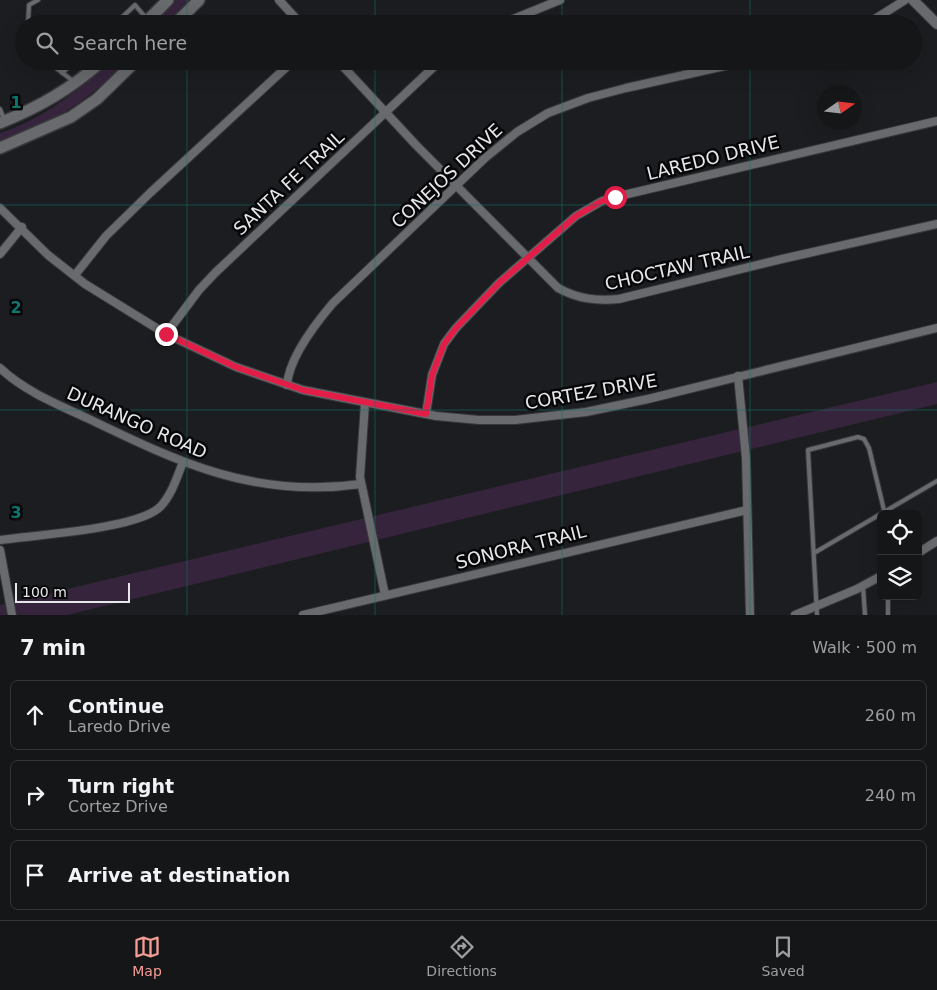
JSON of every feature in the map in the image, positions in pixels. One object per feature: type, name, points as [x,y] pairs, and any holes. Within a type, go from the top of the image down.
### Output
[{"type":"main road","points":[[153,15],[168,0]]},
{"type":"main road","points":[[184,15],[199,0]]},
{"type":"main road","points":[[3,122],[38,108],[76,84],[92,70]]},
{"type":"main road","points":[[0,148],[71,117],[97,99],[127,70]]},
{"type":"street","points":[[279,0],[293,15]]},
{"type":"street","points":[[523,15],[560,0]]},
{"type":"street","points":[[882,15],[906,0]]},
{"type":"street","points":[[913,0],[937,24]]},
{"type":"street","points":[[75,276],[106,236],[143,199],[283,70]]},
{"type":"street","name":"CHOCTAW TRAIL","points":[[346,70],[456,186],[558,288],[583,299],[619,299],[782,259],[937,224]]},
{"type":"street","name":"SANTA FE TRAIL","points":[[166,334],[215,273],[430,70]]},
{"type":"street","name":"CONEJOS DRIVE","points":[[287,385],[303,344],[326,310],[485,158],[517,132],[556,109],[626,88],[707,70]]},
{"type":"street","name":"LAREDO DRIVE","points":[[426,414],[432,375],[444,344],[472,310],[576,216],[608,199],[801,151],[937,121]]},
{"type":"street","name":"CORTEZ DRIVE","points":[[0,208],[48,255],[75,276],[126,311],[166,334],[236,367],[287,385],[365,404],[426,414],[479,420],[555,417],[648,399],[937,328]]},
{"type":"street","points":[[0,254],[22,228]]},
{"type":"street","name":"DURANGO ROAD","points":[[0,368],[18,382],[62,406],[162,454],[207,471],[263,485],[323,487],[361,484]]},
{"type":"street","points":[[738,376],[746,458],[750,615]]},
{"type":"street","points":[[365,404],[361,484],[385,595]]},
{"type":"street","points":[[0,540],[139,520],[160,508],[167,498],[183,462]]},
{"type":"street","name":"SONORA TRAIL","points":[[303,615],[747,510]]},
{"type":"street","points":[[922,550],[937,541]]},
{"type":"street","points":[[0,550],[12,615]]},
{"type":"street","points":[[795,615],[816,611],[877,578]]},
{"type":"lane","points":[[28,15],[29,5],[38,0]]},
{"type":"lane","points":[[124,15],[135,5],[141,15]]},
{"type":"lane","points":[[58,70],[76,84]]},
{"type":"lane","points":[[62,73],[65,70]]},
{"type":"lane","points":[[0,109],[3,122]]},
{"type":"lane","points":[[816,611],[808,450],[858,437],[864,439],[869,448],[884,510],[936,482],[937,488]]},
{"type":"lane","points":[[814,553],[864,525],[877,515]]},
{"type":"lane","points":[[863,586],[865,615]]},
{"type":"lane","points":[[888,600],[888,615]]},
{"type":"shaded area","points":[[175,0],[190,0],[177,15],[159,15]]},
{"type":"shaded area","points":[[101,70],[118,70],[84,99],[53,119],[19,135],[0,141],[0,133],[45,112]]},
{"type":"shaded area","points":[[937,382],[937,404],[67,615],[0,615],[0,605]]},
{"type":"route","points":[[166,334],[236,367],[303,390],[426,414],[432,375],[444,344],[456,328],[499,283],[576,216],[602,201],[615,197]]}]
